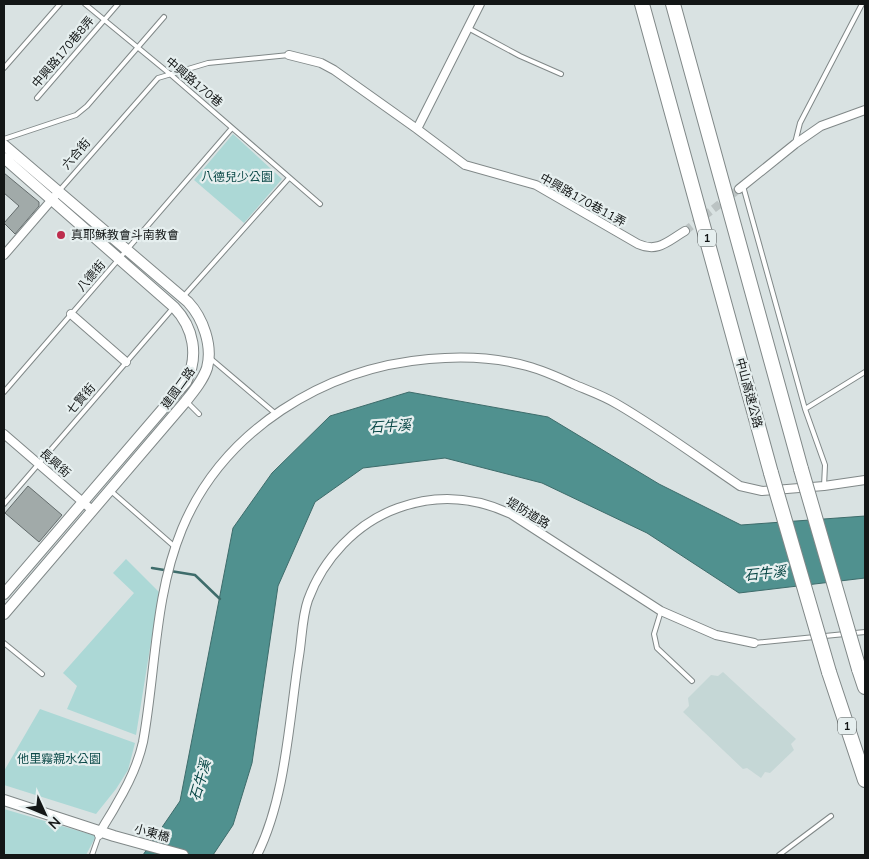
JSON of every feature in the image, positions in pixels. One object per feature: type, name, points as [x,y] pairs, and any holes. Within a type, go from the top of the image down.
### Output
[{"type":"highway","name":"中山高速公路","points":[[642,4],[771,473],[829,672],[865,780]]},
{"type":"highway","points":[[674,4],[802,469],[865,687]]},
{"type":"street","points":[[417,129],[480,4]]},
{"type":"street","name":"中興路170巷11弄","points":[[289,55],[322,63],[334,70],[465,165],[536,185],[647,248],[656,248],[685,230]]},
{"type":"street","points":[[741,188],[794,144],[821,126],[865,110]]},
{"type":"street","name":"建國二路","points":[[4,144],[183,297],[195,310],[201,322],[206,336],[208,357],[207,368],[203,377],[186,401],[4,614]]},
{"type":"street","name":"建國二路","points":[[4,158],[174,307],[187,324],[194,347],[192,365],[186,382],[4,594]]},
{"type":"street","name":"六合街","points":[[4,255],[59,191]]},
{"type":"street","points":[[71,314],[126,362]]},
{"type":"street","points":[[100,833],[134,774],[142,743],[160,603],[175,547],[190,512],[210,479],[239,444],[276,414],[324,386],[358,373],[411,361],[457,357],[504,361],[528,366],[550,374],[616,403],[740,486],[762,491],[824,486],[865,480]]},
{"type":"street","name":"長興街","points":[[4,434],[92,510]]},
{"type":"street","name":"堤防道路","points":[[257,855],[275,805],[284,763],[307,602],[319,575],[335,552],[371,521],[395,509],[420,501],[460,499],[487,504],[511,514],[661,611],[716,635],[754,643]]},
{"type":"street","name":"小東橋","points":[[4,800],[100,833],[183,855]]},
{"type":"lane","points":[[4,68],[60,4]]},
{"type":"lane","name":"中興路170巷","points":[[85,4],[170,74],[320,204]]},
{"type":"lane","name":"中興路170巷8弄","points":[[37,98],[118,4]]},
{"type":"lane","points":[[794,144],[800,123],[862,4]]},
{"type":"lane","points":[[4,139],[76,115],[87,106],[164,17]]},
{"type":"lane","points":[[468,28],[520,56],[561,74]]},
{"type":"lane","name":"中興路170巷11弄","points":[[170,74],[208,64],[289,55]]},
{"type":"lane","name":"六合街","points":[[59,191],[158,78],[170,74]]},
{"type":"lane","name":"八德街","points":[[4,392],[232,128]]},
{"type":"lane","points":[[183,297],[289,178]]},
{"type":"lane","points":[[741,188],[805,410],[825,465],[824,486]]},
{"type":"lane","name":"七賢街","points":[[4,504],[174,307]]},
{"type":"lane","points":[[208,357],[276,414]]},
{"type":"lane","points":[[805,410],[865,372]]},
{"type":"lane","points":[[186,401],[199,414]]},
{"type":"lane","points":[[109,490],[175,547]]},
{"type":"lane","points":[[661,611],[654,634],[657,648],[692,681]]},
{"type":"lane","name":"堤防道路","points":[[754,643],[865,632]]},
{"type":"lane","points":[[4,643],[42,674]]},
{"type":"lane","points":[[779,855],[831,816]]},
{"type":"lane","points":[[92,855],[100,833]]},
{"type":"shaded area","points":[[723,672],[796,739],[791,744],[794,750],[770,773],[765,772],[761,778],[747,768],[743,769],[683,712],[689,706],[688,698],[711,675],[718,676]]},
{"type":"green space","name":"八德兒少公園","points":[[233,134],[282,179],[244,223],[194,180]]},
{"type":"green space","points":[[126,559],[159,592],[136,735],[67,709],[77,686],[63,673],[134,593],[113,573]]},
{"type":"green space","name":"他里霧親水公園","points":[[40,709],[135,743],[128,770],[96,814],[4,785],[4,771]]},
{"type":"green space","points":[[4,809],[96,836],[86,855],[4,855]]},
{"type":"water","name":"石牛溪","points":[[409,392],[548,417],[659,484],[741,525],[865,516],[865,578],[739,593],[647,533],[542,483],[445,458],[363,468],[315,502],[278,586],[252,763],[233,825],[213,855],[143,855],[180,801],[233,528],[272,473],[330,416]]},
{"type":"building","points":[[4,173],[39,202],[39,206],[15,234],[4,223],[19,206],[4,193]]},
{"type":"building","points":[[28,486],[62,515],[39,542],[5,513]]},
{"type":"waterway","points":[[152,568],[195,575],[220,599]]},
{"type":"tunnel","points":[[685,231],[739,189]]},
{"type":"place","name":"真耶穌教會斗南教會","points":[[61,235]]}]
